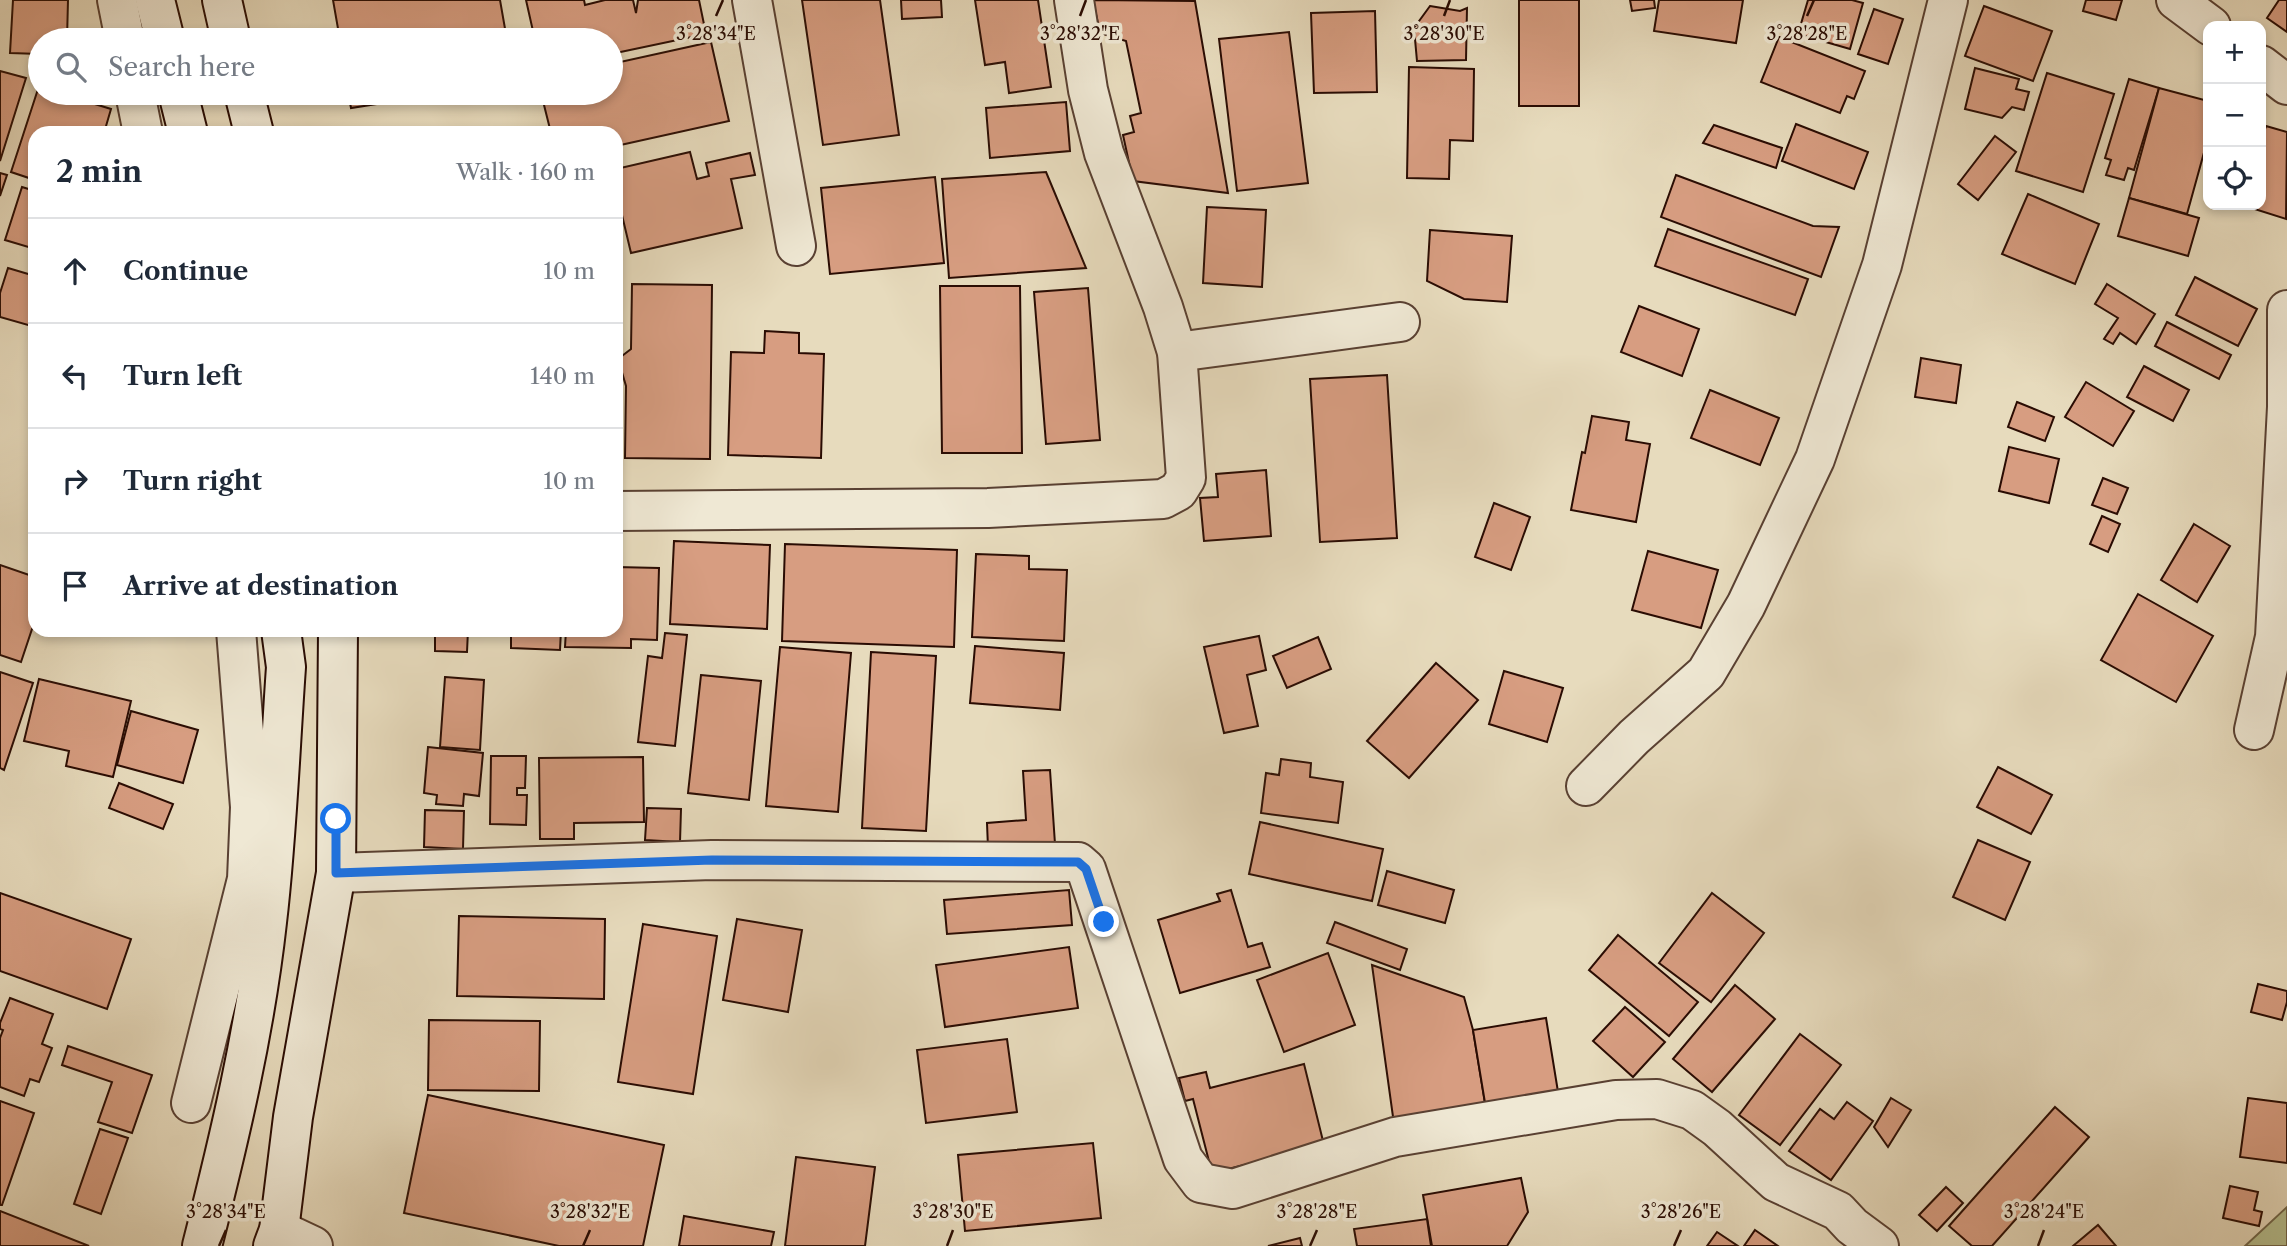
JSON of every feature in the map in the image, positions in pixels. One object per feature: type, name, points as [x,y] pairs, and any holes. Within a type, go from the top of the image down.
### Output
[{"type":"street","points":[[117,0],[123,28]]},
{"type":"street","points":[[155,0],[162,28]]},
{"type":"street","points":[[222,0],[228,28]]},
{"type":"street","points":[[752,0],[796,246]]},
{"type":"street","points":[[623,511],[988,508],[1163,499],[1178,491],[1186,478],[1177,352],[1163,307],[1104,153],[1088,90],[1074,0]]},
{"type":"street","points":[[1586,786],[1634,737],[1706,673],[1746,605],[1815,459],[1882,265],[1948,0]]},
{"type":"street","points":[[2176,0],[2204,21]]},
{"type":"street","points":[[2266,69],[2287,85]]},
{"type":"street","points":[[138,105],[142,126]]},
{"type":"street","points":[[181,105],[186,126]]},
{"type":"street","points":[[247,105],[252,126]]},
{"type":"street","points":[[2254,730],[2274,637],[2287,407],[2287,310]]},
{"type":"street","points":[[1177,352],[1400,322]]},
{"type":"street","points":[[191,1103],[247,879],[250,807],[237,637]]},
{"type":"street","points":[[202,1246],[233,1117],[255,1005],[267,922],[286,667],[282,637]]},
{"type":"street","points":[[313,1246],[276,1238],[293,1116],[336,873],[338,637]]},
{"type":"street","points":[[336,873],[712,860],[1078,862],[1086,869],[1183,1159],[1201,1182],[1233,1189],[1395,1137],[1616,1100],[1657,1099],[1692,1110],[1717,1128],[1776,1182],[1838,1211],[1852,1226],[1879,1246]]},
{"type":"green space","points":[[2287,1207],[2287,1246],[2245,1246]]},
{"type":"building","points":[[13,0],[68,0],[67,28],[28,28],[28,54],[10,53]]},
{"type":"building","points":[[333,0],[500,0],[505,28],[338,28]]},
{"type":"building","points":[[526,0],[584,0],[585,5],[605,0],[633,0],[636,13],[638,0],[699,0],[706,34],[623,51],[623,28],[532,28]]},
{"type":"building","points":[[802,0],[880,0],[899,135],[823,145]]},
{"type":"building","points":[[901,0],[941,0],[942,17],[902,19]]},
{"type":"building","points":[[975,0],[1038,0],[1051,87],[1009,93],[1005,62],[985,65]]},
{"type":"building","points":[[1093,0],[1195,1],[1228,193],[1133,181],[1123,135],[1134,132],[1130,116],[1141,113],[1126,41],[1100,33]]},
{"type":"building","points":[[1519,0],[1579,0],[1579,106],[1519,106]]},
{"type":"building","points":[[1630,0],[1654,0],[1655,8],[1632,11]]},
{"type":"building","points":[[1659,0],[1743,0],[1736,43],[1654,31]]},
{"type":"building","points":[[1808,0],[1852,0],[1863,3],[1850,49],[1798,34]]},
{"type":"building","points":[[2086,0],[2122,0],[2116,20],[2083,11]]},
{"type":"building","points":[[2279,0],[2287,0],[2287,32],[2267,18]]},
{"type":"building","points":[[1430,6],[1460,11],[1467,8],[1466,60],[1417,61],[1414,28]]},
{"type":"building","points":[[1984,6],[2052,31],[2033,81],[1965,56]]},
{"type":"building","points":[[1874,9],[1903,19],[1888,64],[1858,54]]},
{"type":"building","points":[[1375,11],[1377,92],[1314,93],[1311,13]]},
{"type":"building","points":[[1289,32],[1308,183],[1237,191],[1219,39]]},
{"type":"building","points":[[1779,37],[1865,71],[1854,99],[1847,96],[1840,113],[1761,82]]},
{"type":"building","points":[[711,42],[729,121],[623,144],[623,126],[549,126],[544,105],[623,105],[623,61]]},
{"type":"building","points":[[1409,67],[1474,69],[1473,141],[1450,140],[1449,179],[1407,178]]},
{"type":"building","points":[[1975,68],[2019,79],[2016,89],[2029,92],[2024,110],[2012,107],[2002,118],[1965,109]]},
{"type":"building","points":[[0,71],[26,78],[0,161]]},
{"type":"building","points":[[2047,73],[2114,94],[2083,192],[2016,171]]},
{"type":"building","points":[[2129,79],[2159,88],[2134,170],[2128,168],[2124,180],[2106,175],[2111,160],[2105,158]]},
{"type":"building","points":[[2159,88],[2203,100],[2203,156],[2187,214],[2129,198]]},
{"type":"building","points":[[1066,102],[1070,151],[990,158],[986,108]]},
{"type":"building","points":[[33,105],[98,105],[111,109],[106,126],[28,126],[28,178],[11,172]]},
{"type":"building","points":[[1796,124],[1868,152],[1854,189],[1782,161]]},
{"type":"building","points":[[1714,125],[1782,148],[1776,168],[1703,143]]},
{"type":"building","points":[[2266,126],[2287,132],[2286,219],[2258,210],[2266,210]]},
{"type":"building","points":[[1995,136],[2016,152],[1978,200],[1958,184]]},
{"type":"building","points":[[690,152],[697,179],[709,176],[706,163],[750,153],[755,175],[731,179],[742,228],[631,253],[623,219],[623,167]]},
{"type":"building","points":[[1046,172],[1086,268],[949,278],[942,179]]},
{"type":"building","points":[[0,173],[7,175],[0,196]]},
{"type":"building","points":[[1676,175],[1813,226],[1839,227],[1821,277],[1661,217]]},
{"type":"building","points":[[935,177],[944,263],[830,274],[821,188]]},
{"type":"building","points":[[22,187],[28,189],[28,247],[5,240]]},
{"type":"building","points":[[2028,194],[2099,224],[2075,284],[2002,254]]},
{"type":"building","points":[[2129,198],[2199,218],[2188,256],[2118,236]]},
{"type":"building","points":[[1207,207],[1266,210],[1262,287],[1203,283]]},
{"type":"building","points":[[1668,229],[1808,279],[1795,315],[1655,266]]},
{"type":"building","points":[[1430,230],[1512,236],[1507,302],[1464,299],[1427,281]]},
{"type":"building","points":[[8,268],[28,274],[28,325],[0,317],[0,293]]},
{"type":"building","points":[[2195,277],[2257,309],[2238,346],[2176,315]]},
{"type":"building","points":[[632,284],[712,285],[710,459],[625,458],[626,386],[623,355],[631,349]]},
{"type":"building","points":[[2107,284],[2155,314],[2136,344],[2120,333],[2113,344],[2104,339],[2118,318],[2095,304]]},
{"type":"building","points":[[940,286],[1020,286],[1022,453],[942,453]]},
{"type":"building","points":[[1088,288],[1100,440],[1046,444],[1034,292]]},
{"type":"building","points":[[1639,306],[1699,329],[1682,376],[1621,352]]},
{"type":"building","points":[[2167,322],[2231,355],[2219,379],[2155,346]]},
{"type":"building","points":[[765,331],[799,333],[799,353],[824,354],[821,458],[728,455],[731,352],[764,353]]},
{"type":"building","points":[[1921,358],[1961,365],[1956,403],[1915,397]]},
{"type":"building","points":[[2144,366],[2189,390],[2173,421],[2127,397]]},
{"type":"building","points":[[1387,375],[1397,538],[1320,542],[1310,379]]},
{"type":"building","points":[[2086,382],[2134,411],[2113,446],[2065,417]]},
{"type":"building","points":[[1710,390],[1779,418],[1760,465],[1691,438]]},
{"type":"building","points":[[2017,402],[2054,417],[2045,441],[2008,427]]},
{"type":"building","points":[[1592,416],[1629,422],[1626,440],[1650,444],[1636,522],[1571,510]]},
{"type":"building","points":[[2009,447],[2059,459],[2049,503],[1999,491]]},
{"type":"building","points":[[1266,470],[1271,536],[1204,541],[1200,498],[1218,497],[1216,474]]},
{"type":"building","points":[[2103,478],[2128,488],[2117,514],[2092,505]]},
{"type":"building","points":[[1494,503],[1530,517],[1511,570],[1475,557]]},
{"type":"building","points":[[2102,516],[2120,524],[2108,552],[2090,544]]},
{"type":"building","points":[[2194,524],[2230,546],[2197,602],[2161,580]]},
{"type":"building","points":[[674,541],[770,545],[767,629],[670,624]]},
{"type":"building","points":[[785,544],[957,550],[954,647],[782,641]]},
{"type":"building","points":[[1648,551],[1718,570],[1701,628],[1632,610]]},
{"type":"building","points":[[976,554],[1029,556],[1029,569],[1067,570],[1064,641],[972,637]]},
{"type":"building","points":[[0,565],[28,575],[29,637],[21,662],[0,655]]},
{"type":"building","points":[[623,567],[659,568],[657,640],[631,639],[631,648],[565,647],[566,637],[623,637]]},
{"type":"building","points":[[2138,594],[2213,636],[2176,702],[2101,660]]},
{"type":"building","points":[[665,633],[687,635],[675,746],[638,742],[648,656],[662,658]]},
{"type":"building","points":[[1259,636],[1266,670],[1247,675],[1258,726],[1224,733],[1204,647]]},
{"type":"building","points":[[435,637],[468,637],[467,652],[435,651]]},
{"type":"building","points":[[511,637],[561,637],[560,650],[511,648]]},
{"type":"building","points":[[1318,637],[1331,669],[1287,688],[1273,656]]},
{"type":"building","points":[[975,646],[1064,653],[1060,710],[970,703]]},
{"type":"building","points":[[780,647],[851,653],[838,812],[766,806]]},
{"type":"building","points":[[871,652],[936,656],[926,831],[862,828]]},
{"type":"building","points":[[1436,663],[1478,700],[1409,778],[1367,741]]},
{"type":"building","points":[[1504,671],[1563,688],[1547,742],[1489,724]]},
{"type":"building","points":[[0,672],[33,683],[4,770],[0,768]]},
{"type":"building","points":[[701,675],[761,681],[749,800],[688,793]]},
{"type":"building","points":[[445,677],[484,680],[480,750],[440,747]]},
{"type":"building","points":[[39,679],[131,701],[113,777],[66,766],[69,751],[24,741]]},
{"type":"building","points":[[131,711],[198,730],[183,783],[117,765]]},
{"type":"building","points":[[428,747],[483,753],[479,796],[464,794],[463,806],[436,804],[437,795],[424,793]]},
{"type":"building","points":[[491,756],[526,756],[525,788],[517,788],[517,795],[527,795],[526,825],[490,824]]},
{"type":"building","points":[[643,757],[644,822],[574,823],[574,839],[540,839],[539,758]]},
{"type":"building","points":[[1281,759],[1311,763],[1310,777],[1343,782],[1338,823],[1261,813],[1266,773],[1279,775]]},
{"type":"building","points":[[1998,767],[2052,795],[2031,834],[1977,807]]},
{"type":"building","points":[[1050,770],[1055,844],[988,848],[987,823],[1026,820],[1023,771]]},
{"type":"building","points":[[119,783],[173,804],[163,829],[109,808]]},
{"type":"building","points":[[647,808],[681,809],[680,842],[645,840]]},
{"type":"building","points":[[425,810],[464,811],[463,849],[424,847]]},
{"type":"building","points":[[1260,822],[1383,849],[1372,901],[1249,874]]},
{"type":"building","points":[[1978,840],[2030,862],[2005,920],[1953,897]]},
{"type":"building","points":[[1387,871],[1454,890],[1445,923],[1378,905]]},
{"type":"building","points":[[1069,890],[1072,925],[947,934],[944,900]]},
{"type":"building","points":[[1231,890],[1248,947],[1262,943],[1270,967],[1180,993],[1158,920],[1220,901],[1217,894]]},
{"type":"building","points":[[0,893],[131,939],[107,1009],[0,971]]},
{"type":"building","points":[[1712,893],[1764,933],[1711,1002],[1659,963]]},
{"type":"building","points":[[459,916],[605,919],[604,999],[457,996]]},
{"type":"building","points":[[737,919],[802,930],[788,1012],[723,1000]]},
{"type":"building","points":[[1335,922],[1407,949],[1400,970],[1327,943]]},
{"type":"building","points":[[643,924],[717,936],[693,1094],[618,1082]]},
{"type":"building","points":[[1618,935],[1698,1002],[1669,1036],[1589,970]]},
{"type":"building","points":[[1069,947],[1078,1008],[945,1027],[936,965]]},
{"type":"building","points":[[1328,953],[1355,1025],[1284,1052],[1257,980]]},
{"type":"building","points":[[1372,965],[1464,997],[1473,1030],[1486,1109],[1394,1124]]},
{"type":"building","points":[[2258,984],[2287,991],[2282,1020],[2251,1012]]},
{"type":"building","points":[[1735,985],[1775,1019],[1712,1092],[1673,1059]]},
{"type":"building","points":[[10,998],[53,1014],[42,1044],[52,1048],[39,1082],[30,1079],[24,1096],[0,1087],[0,1038],[3,1030],[0,1029],[0,1023]]},
{"type":"building","points":[[1625,1007],[1665,1042],[1633,1077],[1593,1041]]},
{"type":"building","points":[[1546,1018],[1559,1098],[1486,1109],[1473,1030]]},
{"type":"building","points":[[429,1020],[540,1021],[539,1091],[428,1090]]},
{"type":"building","points":[[1800,1034],[1841,1065],[1780,1145],[1739,1115]]},
{"type":"building","points":[[1007,1039],[1017,1112],[926,1123],[917,1050]]},
{"type":"building","points":[[68,1046],[152,1075],[132,1133],[98,1122],[112,1082],[62,1065]]},
{"type":"building","points":[[1304,1064],[1324,1145],[1212,1173],[1193,1099],[1185,1101],[1179,1078],[1206,1072],[1210,1088]]},
{"type":"building","points":[[428,1095],[664,1145],[643,1246],[559,1246],[404,1213]]},
{"type":"building","points":[[1891,1098],[1911,1110],[1888,1147],[1874,1127]]},
{"type":"building","points":[[2248,1098],[2287,1103],[2287,1163],[2240,1157]]},
{"type":"building","points":[[0,1101],[34,1113],[2,1205],[0,1205]]},
{"type":"building","points":[[1847,1102],[1873,1121],[1831,1180],[1789,1151],[1820,1109],[1834,1119]]},
{"type":"building","points":[[2055,1107],[2089,1137],[1992,1246],[1972,1246],[1949,1226]]},
{"type":"building","points":[[100,1129],[128,1138],[101,1214],[74,1204]]},
{"type":"building","points":[[1093,1143],[1101,1218],[965,1231],[958,1155]]},
{"type":"building","points":[[796,1157],[875,1167],[865,1246],[785,1246]]},
{"type":"building","points":[[1521,1178],[1528,1212],[1507,1246],[1432,1246],[1423,1195]]},
{"type":"building","points":[[2230,1186],[2258,1192],[2254,1210],[2262,1212],[2259,1226],[2223,1218]]},
{"type":"building","points":[[1946,1187],[1963,1203],[1937,1231],[1919,1215]]},
{"type":"building","points":[[0,1211],[89,1246],[0,1246]]},
{"type":"building","points":[[684,1216],[774,1232],[771,1246],[679,1246]]},
{"type":"building","points":[[1427,1219],[1431,1246],[1357,1246],[1354,1229]]},
{"type":"building","points":[[2098,1225],[2116,1246],[2073,1246]]},
{"type":"building","points":[[1755,1230],[1778,1246],[1744,1246]]},
{"type":"building","points":[[1717,1232],[1738,1246],[1707,1246]]},
{"type":"building","points":[[1300,1238],[1302,1246],[1268,1246]]},
{"type":"route","points":[[336,819],[336,873],[712,860],[1078,862],[1086,869],[1104,922]]}]
